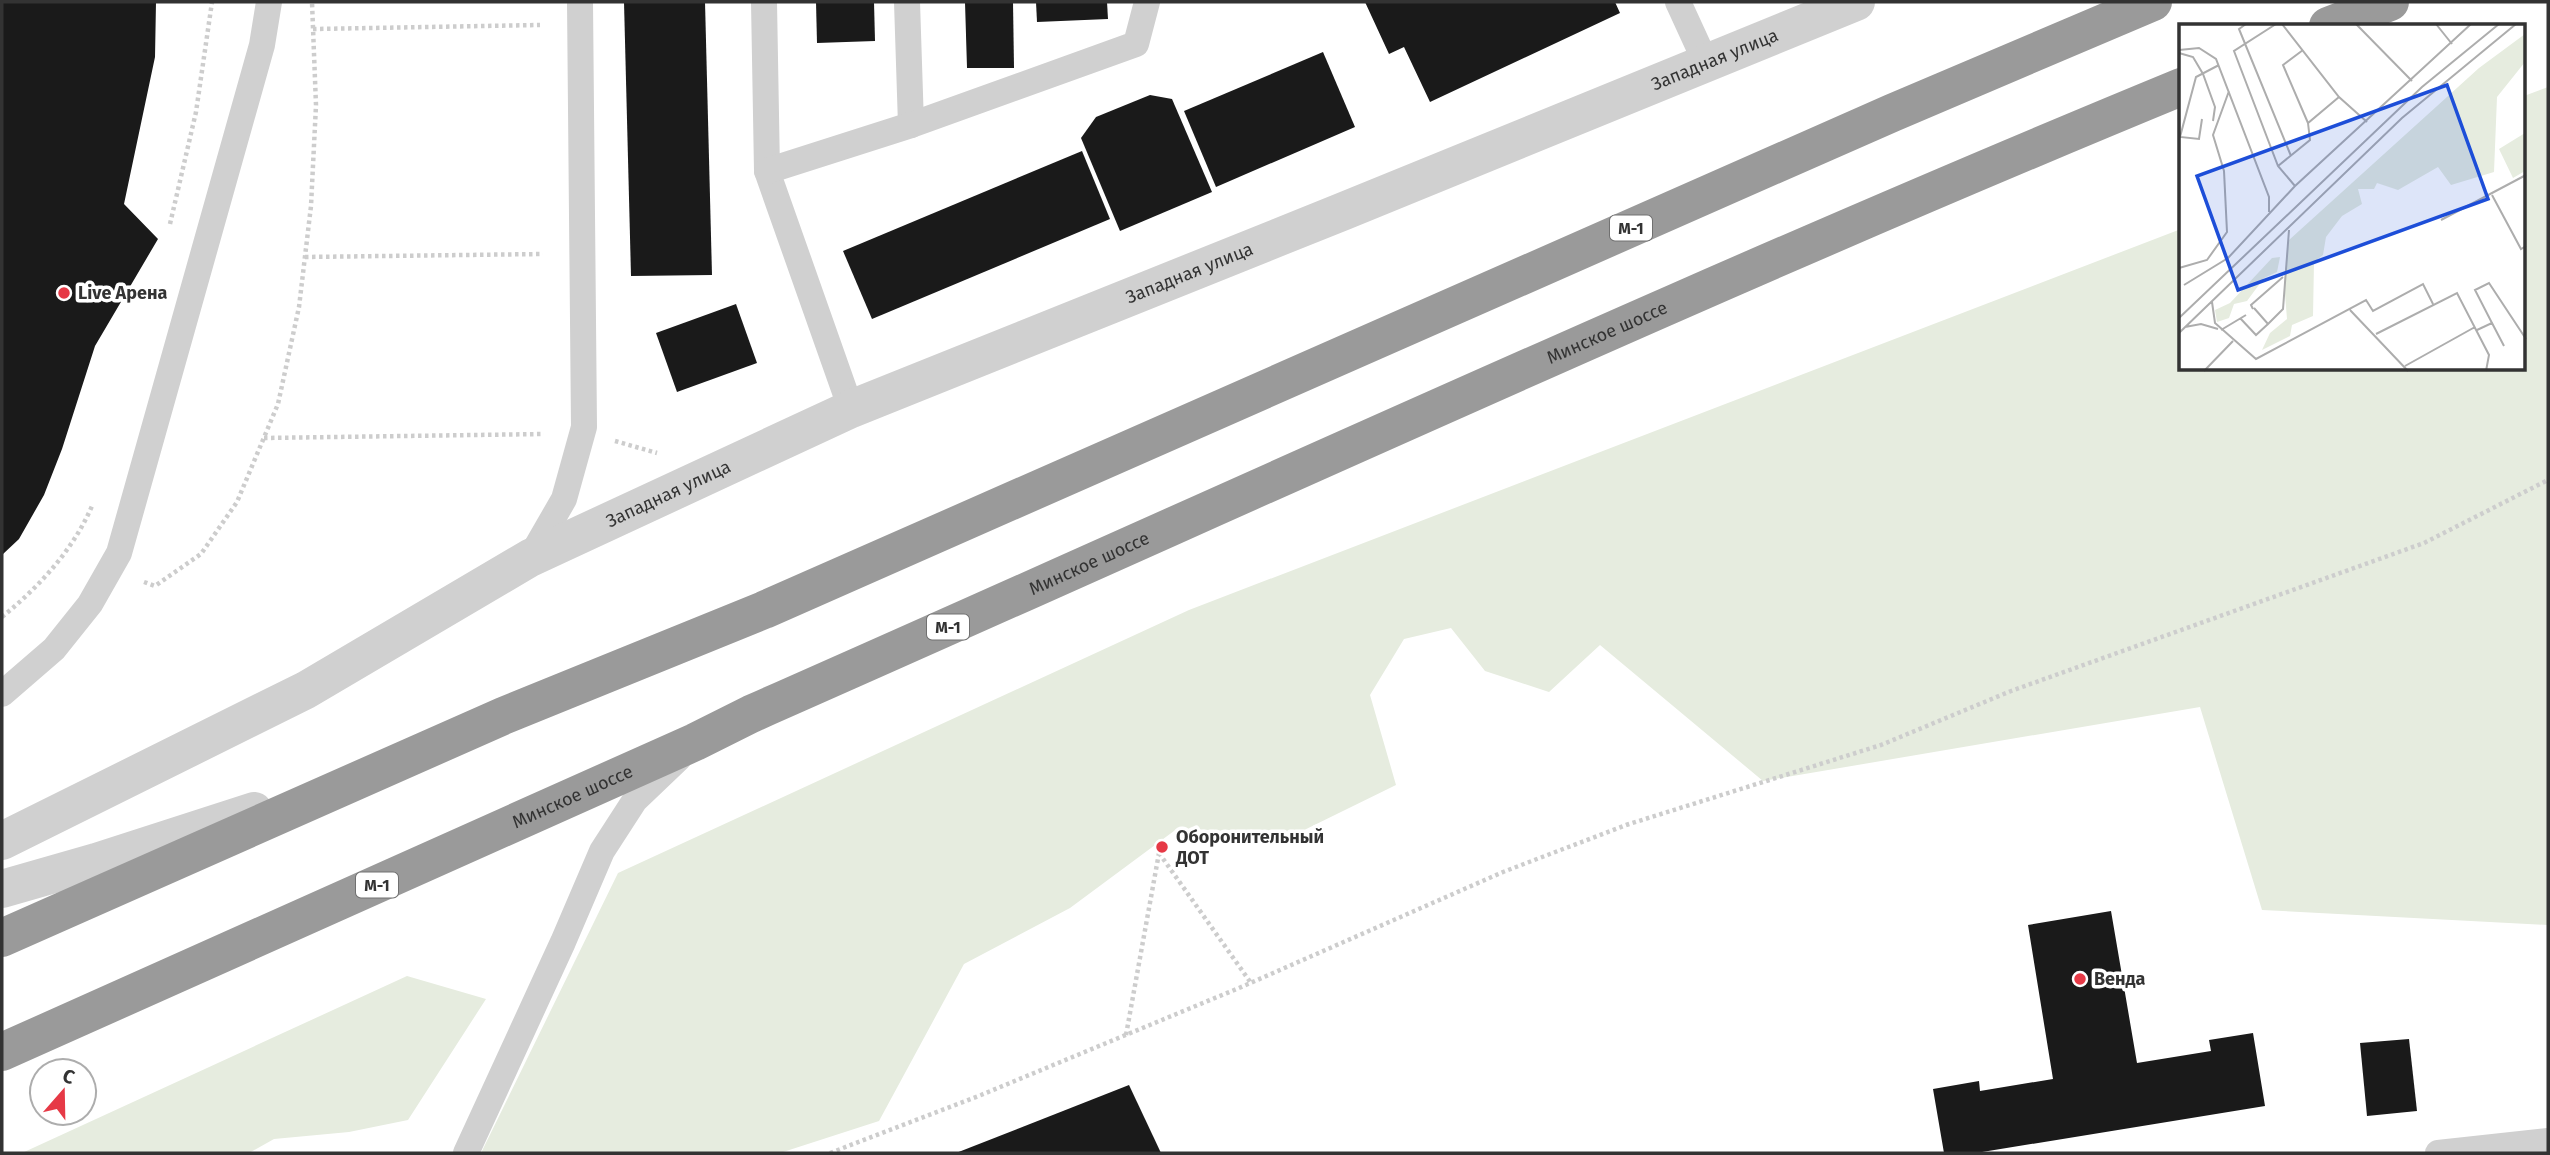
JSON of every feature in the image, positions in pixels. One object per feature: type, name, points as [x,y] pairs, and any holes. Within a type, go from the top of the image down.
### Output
[{"type":"highway","name":"М-1","points":[[2,938],[503,716],[764,610],[1892,113],[2153,2]]},
{"type":"highway","points":[[2333,24],[2390,2]]},
{"type":"highway","name":"Минское шоссе","points":[[2,1052],[695,742],[751,714],[1549,359],[2020,153],[2179,88]]},
{"type":"street","name":"Западная улица","points":[[2,841],[306,690],[530,558],[851,409],[1856,2]]},
{"type":"street","points":[[2,889],[96,862],[380,771]]},
{"type":"lane","points":[[2,694],[54,649],[90,604],[118,552],[262,45],[269,2]]},
{"type":"lane","points":[[530,558],[564,499],[582,438],[584,413],[580,2]]},
{"type":"lane","points":[[764,2],[767,170],[851,409]]},
{"type":"lane","points":[[907,2],[911,125]]},
{"type":"lane","points":[[767,170],[911,125],[1136,44],[1147,2]]},
{"type":"lane","points":[[1678,2],[1706,63]]},
{"type":"lane","points":[[466,1153],[602,851],[635,800],[695,742]]},
{"type":"lane","points":[[2438,1153],[2548,1141]]},
{"type":"path","points":[[170,228],[196,112],[212,2]]},
{"type":"path","points":[[133,578],[155,586],[201,554],[237,502],[278,404],[299,307],[311,206],[316,105],[312,2]]},
{"type":"path","points":[[313,29],[540,25]]},
{"type":"path","points":[[305,257],[543,254]]},
{"type":"path","points":[[264,438],[546,434],[615,441],[663,454]]},
{"type":"path","points":[[830,1153],[1126,1036],[1503,872],[1626,825],[1881,745],[2011,691],[2424,543],[2548,480]]},
{"type":"path","points":[[2,617],[22,601],[63,557],[91,509],[95,495]]},
{"type":"path","points":[[1126,1036],[1159,853],[1251,983]]},
{"type":"shaded area","points":[[2548,87],[2548,925],[2262,910],[2200,707],[1763,781],[1600,645],[1549,692],[1485,671],[1451,628],[1404,639],[1370,695],[1396,785],[1292,836],[1178,828],[1070,908],[964,964],[879,1121],[780,1153],[481,1153],[618,873],[1189,610],[2179,230],[2179,371],[2526,371],[2526,95]]},
{"type":"shaded area","points":[[407,976],[486,999],[408,1120],[349,1132],[274,1139],[249,1153],[22,1153],[79,1127],[98,1127],[98,1118]]},
{"type":"building","name":"Live Арена","points":[[2,2],[156,2],[155,57],[124,204],[158,239],[95,346],[62,449],[44,495],[19,539],[2,555]]},
{"type":"building","points":[[624,2],[705,2],[712,275],[631,276]]},
{"type":"building","points":[[816,2],[874,2],[875,41],[817,43]]},
{"type":"building","points":[[965,2],[1013,2],[1014,68],[967,68]]},
{"type":"building","points":[[1036,2],[1107,2],[1108,19],[1037,22]]},
{"type":"building","points":[[1365,2],[1615,2],[1620,13],[1430,102],[1404,47],[1389,54]]},
{"type":"building","points":[[1323,52],[1355,127],[1216,187],[1184,111]]},
{"type":"building","points":[[1150,95],[1172,99],[1212,192],[1120,231],[1081,138],[1096,117]]},
{"type":"building","points":[[1082,151],[1110,219],[872,319],[843,251]]},
{"type":"building","points":[[736,304],[757,363],[677,392],[656,333]]},
{"type":"building","name":"Венда","points":[[2111,911],[2137,1063],[2211,1051],[2209,1040],[2253,1033],[2265,1106],[1976,1153],[1944,1153],[1933,1089],[1979,1081],[1980,1091],[2053,1079],[2028,925]]},
{"type":"building","points":[[2409,1039],[2417,1111],[2367,1116],[2360,1043]]},
{"type":"building","points":[[1129,1085],[1161,1153],[956,1153]]},
{"type":"place","name":"Live Арена","points":[[64,293]]},
{"type":"place","name":"Оборонительный ДОТ","points":[[1162,847]]},
{"type":"place","name":"Венда","points":[[2080,979]]}]
